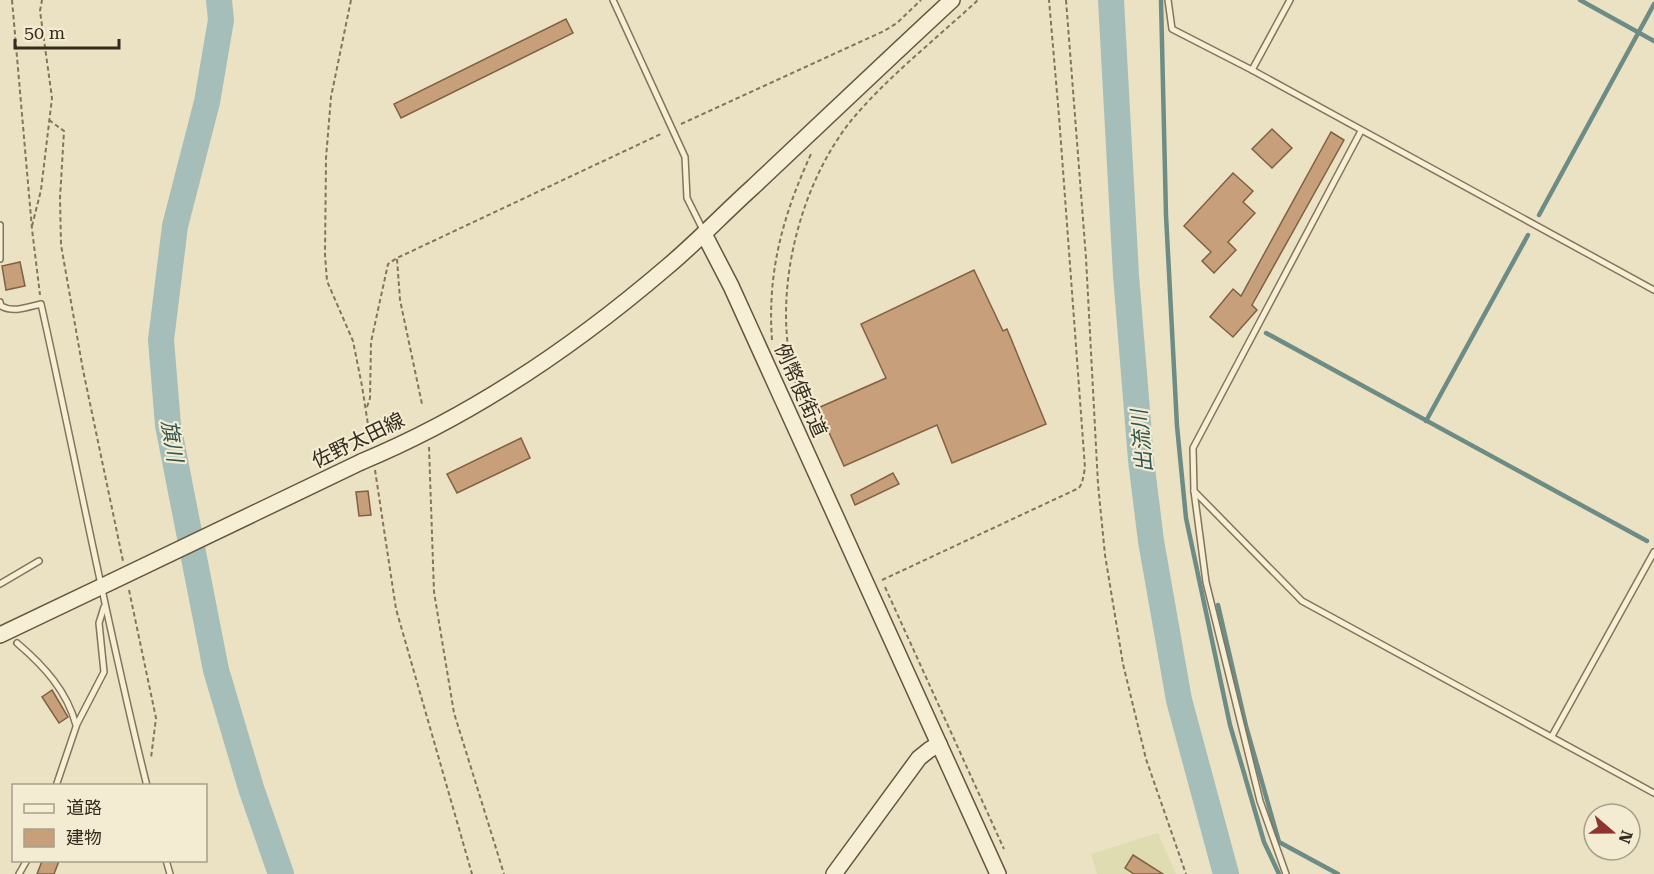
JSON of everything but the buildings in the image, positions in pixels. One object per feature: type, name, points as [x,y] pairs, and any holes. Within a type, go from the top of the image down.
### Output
[{"type":"main road","points":[[704,234],[951,0]]},
{"type":"main road","name":"佐野太田線","points":[[0,635],[463,411],[547,359],[608,316],[704,234]]},
{"type":"main road","name":"例幣使街道","points":[[704,234],[731,286],[998,874]]},
{"type":"main road","points":[[834,874],[919,758],[939,744]]},
{"type":"lane","points":[[613,0],[685,157],[687,198],[704,234]]},
{"type":"lane","points":[[1168,0],[1172,29],[1252,70],[1654,290]]},
{"type":"lane","points":[[1252,70],[1290,0]]},
{"type":"lane","points":[[1286,874],[1260,801],[1206,582],[1194,491],[1193,448],[1360,131]]},
{"type":"lane","points":[[0,225],[0,260]]},
{"type":"lane","points":[[0,302],[1,306],[7,309],[41,304],[105,584],[104,606],[99,623],[105,672],[76,725],[57,784]]},
{"type":"lane","points":[[1194,491],[1302,601],[1654,793]]},
{"type":"lane","points":[[1552,736],[1654,552]]},
{"type":"lane","points":[[0,584],[39,561]]},
{"type":"lane","points":[[104,606],[146,784]]},
{"type":"lane","points":[[17,643],[45,668],[57,683],[72,711],[76,725]]},
{"type":"path","points":[[12,0],[32,229],[41,304]]},
{"type":"path","points":[[32,229],[41,190],[52,98],[40,11],[42,0]]},
{"type":"path","points":[[351,0],[331,97],[326,158],[327,281],[353,341],[366,410],[367,459],[396,609],[472,874]]},
{"type":"path","points":[[366,410],[370,398],[371,342],[388,264],[672,128],[884,31],[897,23],[921,0]]},
{"type":"path","points":[[807,417],[802,406],[789,353],[787,301],[795,240],[810,194],[824,161],[851,121],[871,98],[978,0]]},
{"type":"path","points":[[1006,854],[882,580],[1079,488],[1084,477],[1067,224],[1048,0]]},
{"type":"path","points":[[1066,0],[1086,258],[1098,484],[1105,555],[1123,664],[1146,759],[1186,874]]},
{"type":"path","points":[[49,120],[64,132],[60,198],[61,245],[83,370],[124,565]]},
{"type":"path","points":[[773,348],[771,320],[775,256],[797,185],[811,153]]},
{"type":"path","points":[[397,258],[400,300],[422,404]]},
{"type":"path","points":[[429,447],[434,592],[454,713],[504,874]]},
{"type":"path","points":[[128,588],[156,718],[153,753],[145,778]]},
{"type":"shaded area","points":[[1158,833],[1176,874],[1097,874],[1091,854]]},
{"type":"waterway","name":"旗川","points":[[219,0],[221,20],[207,102],[175,226],[161,340],[168,425],[216,670],[251,788],[281,874]]},
{"type":"waterway","name":"出流川","points":[[1111,0],[1126,275],[1141,460],[1151,541],[1179,700],[1226,874]]},
{"type":"waterway","points":[[1161,0],[1166,215],[1177,426],[1186,518],[1230,725],[1264,842],[1279,874]]},
{"type":"waterway","points":[[1580,0],[1654,41]]},
{"type":"waterway","points":[[1539,215],[1654,4]]},
{"type":"waterway","points":[[1426,421],[1528,235]]},
{"type":"waterway","points":[[1266,333],[1647,541]]},
{"type":"waterway","points":[[1218,605],[1246,726],[1279,842],[1338,874]]}]
